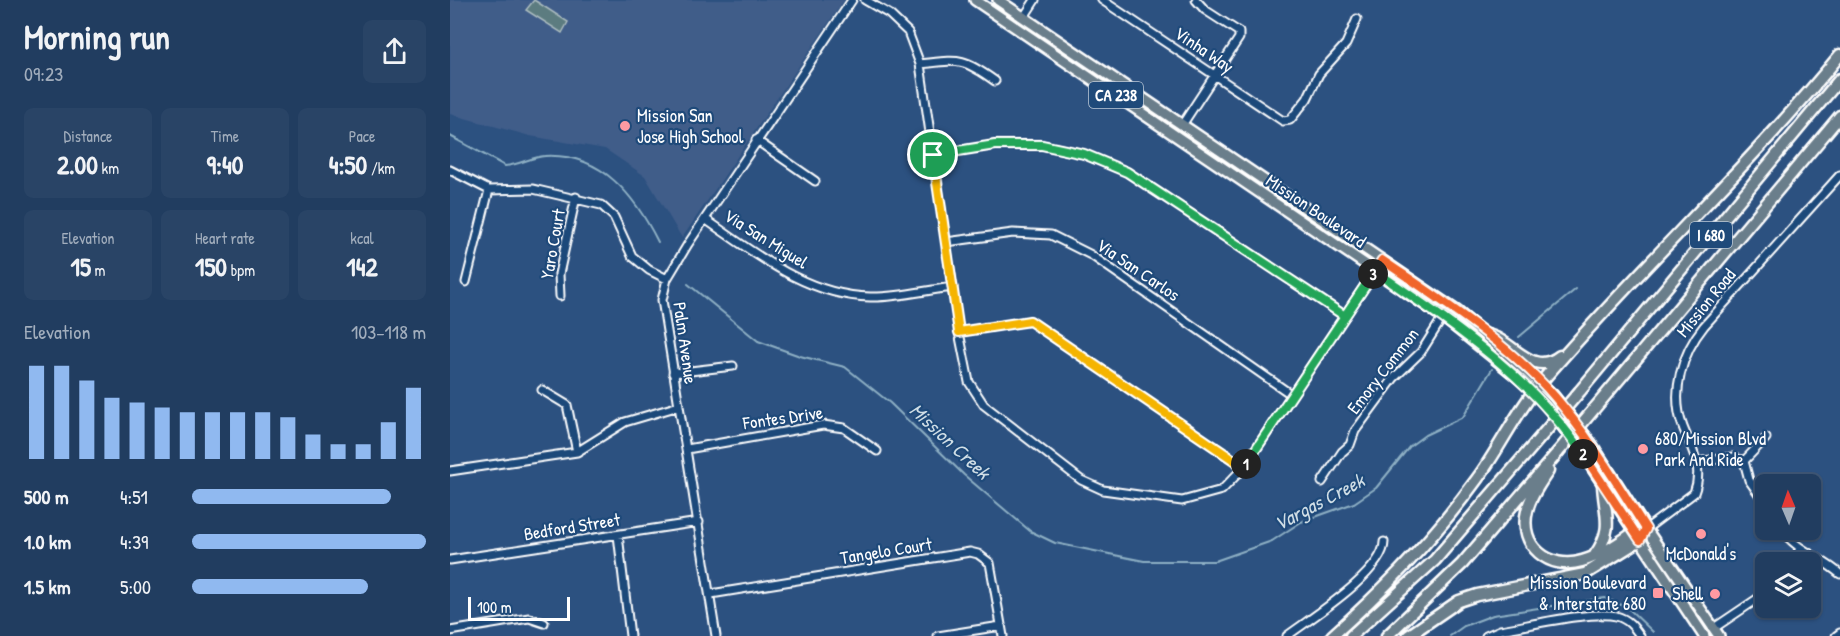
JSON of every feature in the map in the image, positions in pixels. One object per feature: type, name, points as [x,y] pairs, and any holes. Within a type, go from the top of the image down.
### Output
[{"type":"highway","points":[[1332,636],[1388,583],[1446,519],[1478,477],[1537,387],[1683,230],[1840,55]]},
{"type":"highway","name":"I 680","points":[[1352,636],[1435,560],[1840,79]]},
{"type":"highway","name":"I 680","points":[[1387,636],[1462,564],[1840,116]]},
{"type":"highway","points":[[1486,335],[1496,337],[1518,354],[1538,363],[1552,361],[1575,345]]},
{"type":"highway","points":[[1558,452],[1527,512],[1525,522],[1530,542],[1537,552],[1557,564],[1571,564],[1593,557],[1640,534]]},
{"type":"highway","points":[[1593,557],[1601,546],[1608,526],[1603,484]]},
{"type":"highway","points":[[1408,636],[1459,601],[1477,595],[1585,574],[1640,534]]},
{"type":"main road","name":"Mission Boulevard","points":[[975,0],[1443,317],[1537,387],[1603,484],[1716,632]]},
{"type":"main road","name":"Mission Boulevard","points":[[998,0],[1457,311],[1486,335],[1592,443],[1640,534],[1704,636]]},
{"type":"street","name":"Palm Avenue","points":[[716,636],[662,300],[667,279],[705,219],[852,0]]},
{"type":"street","points":[[865,0],[889,14],[908,32],[920,64],[952,287],[969,382],[984,405],[1081,480],[1103,490],[1182,501],[1222,490],[1244,467],[1382,260]]},
{"type":"street","points":[[1024,17],[1035,0]]},
{"type":"street","name":"Vinha Way","points":[[1102,0],[1283,121],[1290,120],[1306,99],[1319,74],[1346,44],[1357,19]]},
{"type":"street","points":[[1182,125],[1239,38],[1239,32],[1205,10],[1198,1]]},
{"type":"street","points":[[920,64],[956,60],[972,64],[995,81]]},
{"type":"street","points":[[756,140],[815,181]]},
{"type":"street","points":[[933,155],[995,145],[1042,145],[1084,154],[1127,172],[1345,316]]},
{"type":"street","points":[[450,170],[489,190],[532,189],[576,197],[601,206],[614,217],[632,256],[649,270],[667,279]]},
{"type":"street","name":"Mission Road","points":[[1640,534],[1694,493],[1699,472],[1682,426],[1678,398],[1681,370],[1690,346],[1704,326],[1840,175]]},
{"type":"street","points":[[466,282],[489,190]]},
{"type":"street","name":"Yaro Court","points":[[560,296],[559,274],[576,197]]},
{"type":"street","name":"Via San Miguel","points":[[705,219],[783,272],[825,291],[870,297],[952,287]]},
{"type":"street","name":"Via San Carlos","points":[[946,242],[1013,233],[1051,235],[1091,255],[1292,395]]},
{"type":"street","name":"Emory Common","points":[[1322,482],[1342,452],[1350,445],[1355,431],[1394,378],[1420,352],[1443,317]]},
{"type":"street","points":[[959,332],[1030,321],[1244,467]]},
{"type":"street","points":[[674,373],[733,366]]},
{"type":"street","points":[[542,390],[567,405],[577,452]]},
{"type":"street","points":[[450,471],[577,452],[625,422],[679,406]]},
{"type":"street","name":"Fontes Drive","points":[[687,449],[823,425],[844,428],[877,451]]},
{"type":"street","points":[[1744,461],[1766,438]]},
{"type":"street","points":[[1697,462],[1731,457],[1744,461]]},
{"type":"street","points":[[1744,461],[1749,480],[1755,488]]},
{"type":"street","name":"Bedford Street","points":[[450,560],[699,522]]},
{"type":"street","points":[[618,535],[630,636]]},
{"type":"street","points":[[1791,540],[1800,549],[1824,560],[1840,574]]},
{"type":"street","points":[[1287,636],[1364,575],[1378,561],[1384,551],[1384,542]]},
{"type":"street","name":"Tangelo Court","points":[[711,594],[970,552],[978,554],[990,563],[1003,636]]},
{"type":"street","points":[[1716,632],[1755,601]]},
{"type":"street","points":[[1486,636],[1500,630],[1606,615],[1631,623],[1640,636]]},
{"type":"street","points":[[450,631],[529,618],[544,622]]},
{"type":"street","points":[[938,636],[1001,626]]},
{"type":"street","points":[[1836,636],[1840,633]]},
{"type":"shaded area","name":"Mission San Jose High School","points":[[450,0],[844,0],[682,238],[645,176],[605,149],[530,136],[450,114]]},
{"type":"green space","points":[[534,0],[568,22],[562,33],[526,10]]},
{"type":"waterway","name":"Mission Creek","points":[[450,136],[505,166],[545,156],[565,157],[600,170],[627,194],[639,209],[658,242]]},
{"type":"waterway","name":"Mission Creek","points":[[688,284],[758,341],[800,356],[845,367],[890,403],[964,475],[1030,531],[1055,543],[1144,561],[1215,561],[1272,541],[1301,522],[1354,503],[1376,488],[1410,446],[1425,435],[1463,417],[1492,369]]},
{"type":"waterway","name":"Vargas Creek","points":[[1519,337],[1576,289]]},
{"type":"waterway","points":[[1450,636],[1464,626],[1493,615],[1605,598],[1628,608],[1653,632]]},
{"type":"place","name":"Mission San Jose High School","points":[[625,126]]},
{"type":"place","name":"680/Mission Blvd Park And Ride","points":[[1643,449]]},
{"type":"place","name":"McDonald's","points":[[1701,534]]},
{"type":"place","name":"Mission Boulevard & Interstate 680","points":[[1658,593]]},
{"type":"place","name":"Shell","points":[[1715,594]]},
{"type":"route","points":[[933,155],[959,332],[1030,321],[1244,467],[1375,271],[1448,321],[1525,383],[1546,404],[1581,451],[1640,540],[1646,529],[1592,443],[1553,395],[1457,311],[1382,260],[1375,271],[1345,316],[1179,208],[1127,172],[1084,154],[1042,145],[995,145],[933,155]]}]
